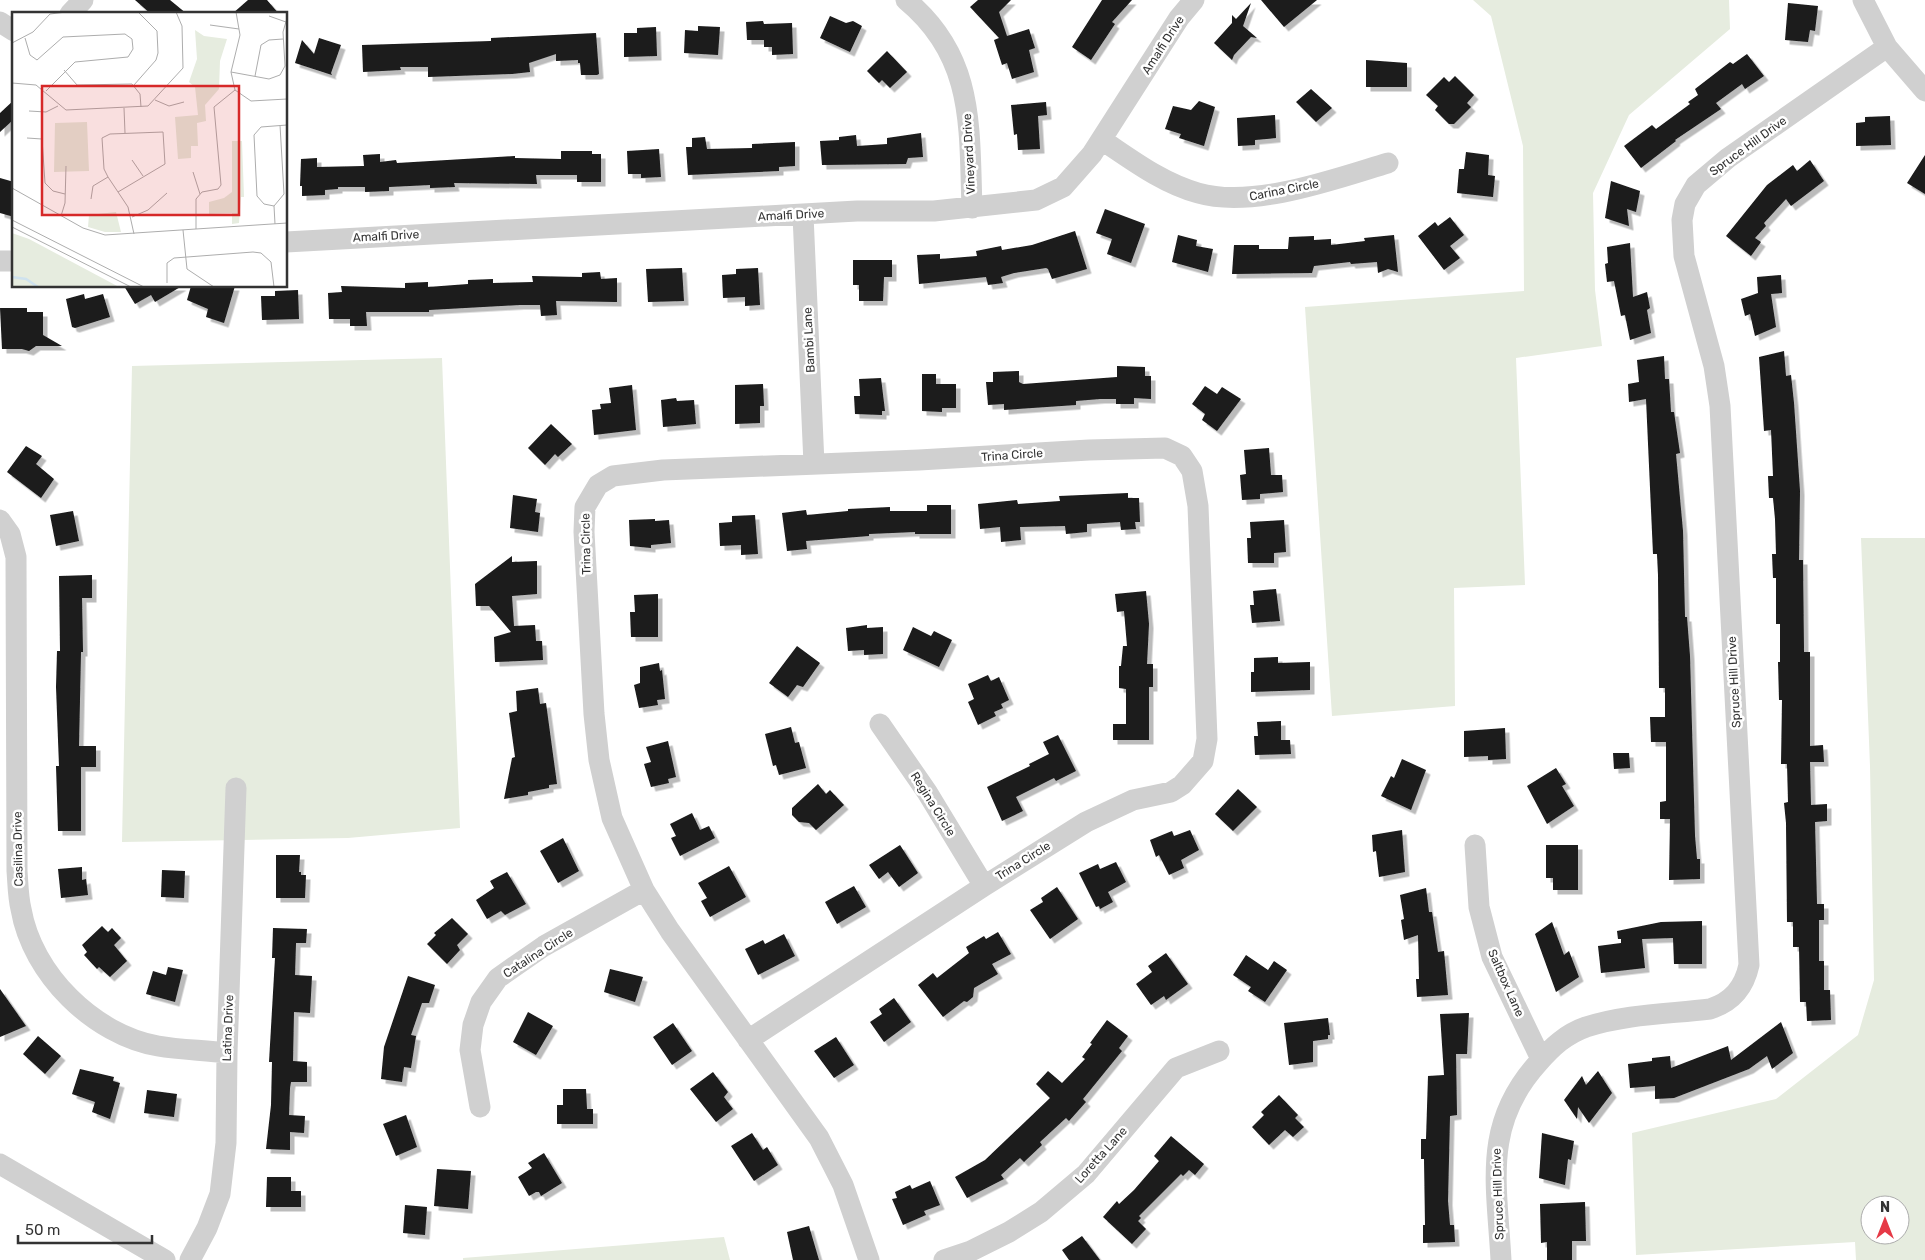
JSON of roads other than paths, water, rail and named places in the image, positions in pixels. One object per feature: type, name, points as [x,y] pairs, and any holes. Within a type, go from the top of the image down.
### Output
[{"type":"street","points":[[72,12],[83,0]]},
{"type":"street","name":"Vineyard Drive","points":[[906,0],[921,12],[946,43],[961,78],[968,118],[972,208]]},
{"type":"street","name":"Amalfi Drive","points":[[288,242],[972,208],[1036,200],[1063,187],[1102,140],[1179,18],[1194,0]]},
{"type":"street","points":[[1863,0],[1887,46],[1925,91]]},
{"type":"street","points":[[0,22],[12,30]]},
{"type":"street","name":"Spruce Hill Drive","points":[[1501,1260],[1496,1173],[1497,1139],[1508,1107],[1526,1076],[1562,1039],[1584,1028],[1613,1020],[1710,1009],[1724,1005],[1732,999],[1747,974],[1720,406],[1714,366],[1684,256],[1682,220],[1685,204],[1696,185],[1728,158],[1887,46]]},
{"type":"street","name":"Carina Circle","points":[[1102,140],[1161,179],[1199,194],[1244,198],[1306,187],[1388,164]]},
{"type":"street","name":"Bambi Lane","points":[[803,215],[814,464]]},
{"type":"street","name":"Trina Circle","points":[[748,1040],[984,886],[1086,822],[1133,800],[1171,792],[1182,785],[1203,761],[1207,739],[1198,506],[1192,471],[1182,456],[1165,448],[1089,450],[664,470],[613,476],[598,485],[585,507],[584,532],[594,714],[599,760],[612,818],[644,890],[670,931],[818,1138],[843,1185],[869,1260]]},
{"type":"street","name":"Casilina Drive","points":[[0,520],[10,534],[16,557],[17,871],[21,910],[35,951],[59,987],[80,1009],[113,1030],[157,1046],[227,1053]]},
{"type":"street","name":"Regina Circle","points":[[880,724],[927,792],[984,886]]},
{"type":"street","name":"Latina Drive","points":[[190,1260],[207,1228],[220,1194],[226,1143],[227,1053],[236,788]]},
{"type":"street","name":"Saltbox Lane","points":[[1475,845],[1480,907],[1492,957],[1541,1059]]},
{"type":"street","name":"Catalina Circle","points":[[480,1107],[470,1050],[473,1025],[481,1002],[498,978],[544,946],[644,890]]},
{"type":"street","name":"Loretta Lane","points":[[944,1260],[971,1251],[1009,1232],[1042,1212],[1086,1174],[1176,1068],[1219,1050]]},
{"type":"street","points":[[0,1164],[165,1260]]}]
